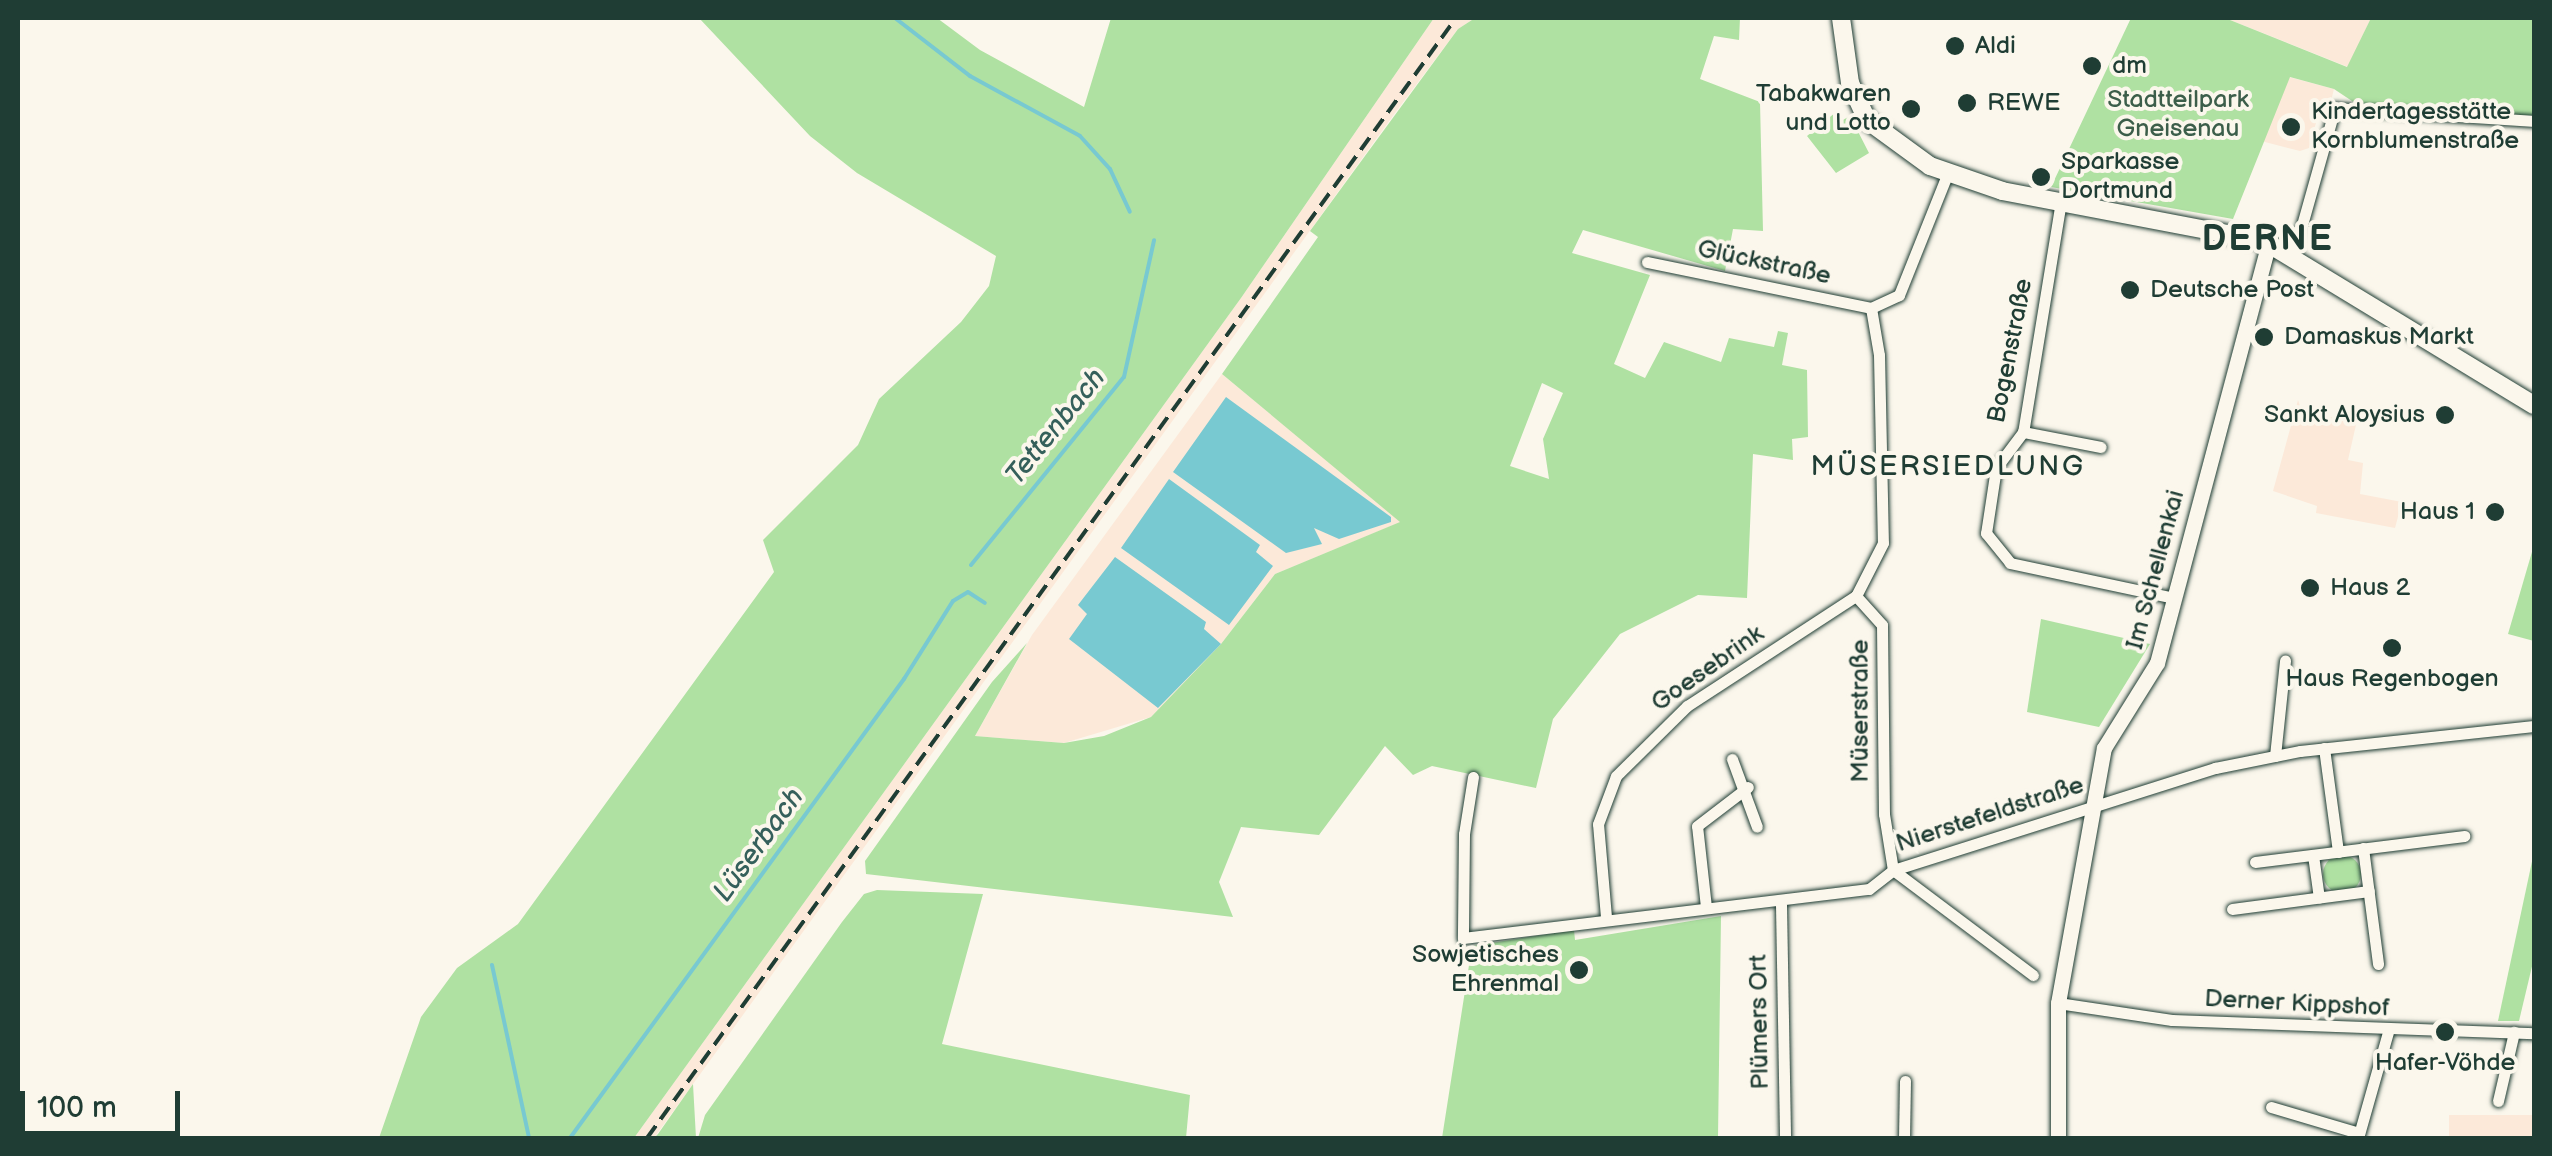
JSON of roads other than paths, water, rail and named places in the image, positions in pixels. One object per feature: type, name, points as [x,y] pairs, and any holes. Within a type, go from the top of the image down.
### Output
[{"type":"main road","points":[[1840,18],[1850,84],[1867,120],[1897,148],[1947,174],[2269,243],[2534,405]]},
{"type":"street","points":[[2293,258],[2335,108],[2534,121]]},
{"type":"street","points":[[1856,596],[1883,543],[1880,355],[1872,308],[1898,295],[1947,174]]},
{"type":"street","name":"Bogenstraße","points":[[2061,201],[2023,432],[1996,468],[1983,521],[1995,550],[2010,564],[2175,598]]},
{"type":"street","name":"Im Schellenkai","points":[[2058,1138],[2058,1003],[2104,748],[2158,663],[2269,243]]},
{"type":"street","name":"Glückstraße","points":[[1647,262],[1872,308]]},
{"type":"street","points":[[2023,432],[2101,447]]},
{"type":"street","name":"Müserstraße","points":[[1856,596],[1882,625],[1884,814],[1893,870]]},
{"type":"street","name":"Goesebrink","points":[[1606,917],[1598,824],[1616,776],[1687,706],[1856,596]]},
{"type":"street","points":[[2275,756],[2284,660]]},
{"type":"street","name":"Nierstefeldstraße","points":[[1472,777],[1464,834],[1464,938],[1606,917],[1781,904],[1869,889],[1893,870],[2093,804],[2275,756],[2534,726]]},
{"type":"street","points":[[2324,748],[2338,852]]},
{"type":"street","points":[[1732,759],[1748,788],[1758,827]]},
{"type":"street","points":[[1706,907],[1697,826],[1748,788]]},
{"type":"street","points":[[2255,862],[2464,836]]},
{"type":"street","points":[[2363,848],[2378,964]]},
{"type":"street","points":[[2313,855],[2319,898]]},
{"type":"street","points":[[1893,870],[2032,974]]},
{"type":"street","points":[[2232,910],[2368,892]]},
{"type":"street","name":"Plümers Ort","points":[[1781,904],[1786,1138]]},
{"type":"street","points":[[2007,952],[2016,940]]},
{"type":"street","name":"Derner Kippshof","points":[[2058,1003],[2118,1016],[2388,1032],[2534,1032]]},
{"type":"street","points":[[2270,1107],[2358,1136],[2388,1032]]},
{"type":"street","points":[[2498,1101],[2514,1032]]},
{"type":"street","points":[[1904,1138],[1905,1081]]},
{"type":"water","points":[[1226,397],[1391,517],[1391,522],[1339,539],[1314,528],[1322,544],[1286,553],[1173,472]]},
{"type":"water","points":[[1169,479],[1260,545],[1256,552],[1273,566],[1229,625],[1121,548]]},
{"type":"water","points":[[1115,557],[1206,622],[1204,629],[1221,644],[1158,708],[1069,639],[1087,614],[1078,605]]},
{"type":"waterway","name":"Tettenbach","points":[[895,18],[970,76],[1080,136],[1110,169],[1130,212]]},
{"type":"waterway","name":"Tettenbach","points":[[971,565],[1124,377],[1154,240]]},
{"type":"waterway","name":"Lüserbach","points":[[570,1138],[904,679],[953,601],[968,592],[985,603]]},
{"type":"waterway","points":[[492,965],[529,1138]]},
{"type":"railway","points":[[647,1138],[1456,18]]},
{"type":"place","name":"Aldi","points":[[1955,46]]},
{"type":"place","name":"dm","points":[[2092,66]]},
{"type":"place","name":"REWE","points":[[1967,103]]},
{"type":"place","name":"Tabakwaren und Lotto","points":[[1911,109]]},
{"type":"place","name":"Kindertagesstätte Kornblumenstraße","points":[[2291,127]]},
{"type":"place","name":"Sparkasse Dortmund","points":[[2041,177]]},
{"type":"place","name":"Deutsche Post","points":[[2130,290]]},
{"type":"place","name":"Damaskus Markt","points":[[2264,337]]},
{"type":"place","name":"Sankt Aloysius","points":[[2445,415]]},
{"type":"place","name":"Haus 1","points":[[2495,512]]},
{"type":"place","name":"Haus 2","points":[[2310,588]]},
{"type":"place","name":"Haus Regenbogen","points":[[2392,648]]},
{"type":"place","name":"Sowjetisches Ehrenmal","points":[[1579,970]]},
{"type":"place","name":"Hafer-Vöhde","points":[[2445,1032]]},
{"type":"district","name":"DERNE","points":[[2268,240]]},
{"type":"district","name":"MÜSERSIEDLUNG","points":[[1948,467]]},
{"type":"park label","name":"Stadtteilpark Gneisenau","points":[[2178,116]]}]
